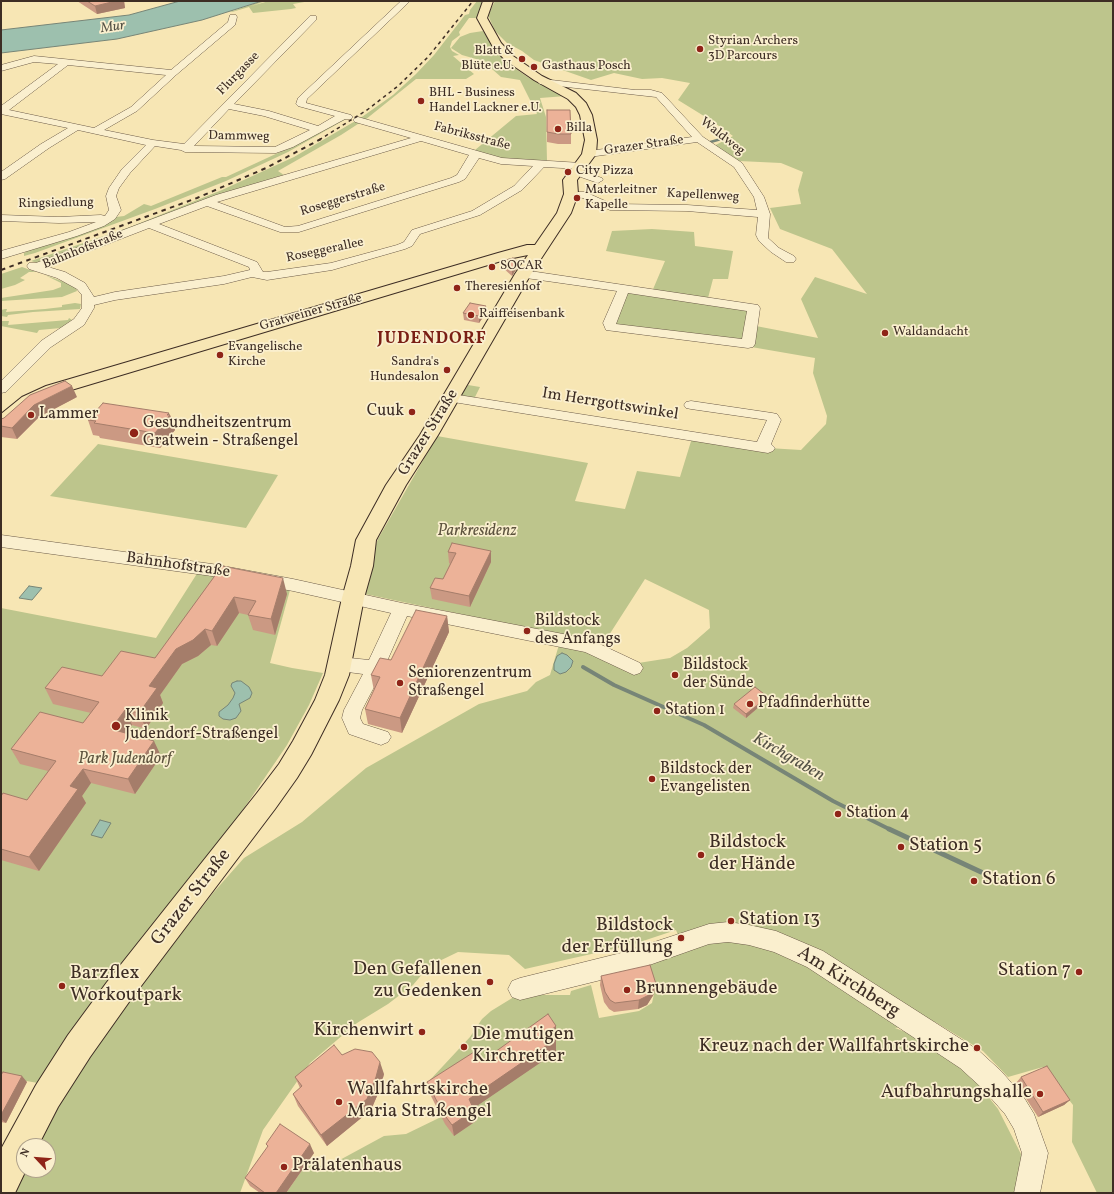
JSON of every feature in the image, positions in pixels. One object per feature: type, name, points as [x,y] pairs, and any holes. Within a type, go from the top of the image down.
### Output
[{"type":"main road","name":"Grazer Straße","points":[[1,1185],[47,1096],[78,1046],[288,771],[327,700],[340,664],[353,598],[362,566],[366,540],[396,485],[430,435],[523,274],[564,213],[571,194],[570,180],[589,154],[591,140],[586,115],[582,106],[572,96],[544,82],[510,58],[497,45],[482,18],[488,1]]},
{"type":"main road","name":"Gratweiner Straße","points":[[1,424],[28,401],[52,390],[503,256],[522,251],[538,250]]},
{"type":"street","name":"Fabriksstraße","points":[[406,1],[303,98],[301,104],[509,163],[541,164],[578,169],[598,180]]},
{"type":"street","points":[[95,131],[134,109],[173,73],[232,23],[233,17]]},
{"type":"street","name":"Flurgasse","points":[[185,149],[313,18]]},
{"type":"street","points":[[1,68],[34,59],[173,73]]},
{"type":"street","points":[[1,111],[66,62]]},
{"type":"street","name":"Waldweg","points":[[544,82],[635,93],[656,94],[699,139],[738,165],[759,197],[764,214],[763,238],[775,250],[790,259]]},
{"type":"street","name":"Dammweg","points":[[227,106],[266,113],[319,129]]},
{"type":"street","points":[[1,111],[153,143]]},
{"type":"street","name":"Dammweg","points":[[153,143],[185,149],[276,150],[289,145],[319,129],[350,118]]},
{"type":"street","points":[[1,177],[45,146],[77,127]]},
{"type":"street","name":"Bahnhofstraße","points":[[37,267],[220,196],[422,138]]},
{"type":"street","name":"Grazer Straße","points":[[589,154],[699,139]]},
{"type":"street","name":"Ringsiedlung","points":[[1,256],[84,230],[111,217],[115,210],[111,194],[116,183],[153,143]]},
{"type":"street","name":"Roseggerstraße","points":[[207,202],[284,230],[299,229],[455,180],[461,177],[473,157],[477,154]]},
{"type":"street","name":"Roseggerallee","points":[[89,302],[116,296],[258,273],[268,276],[332,266],[401,247],[408,244],[416,232],[476,213],[518,188],[541,164]]},
{"type":"street","name":"Kapellenweg","points":[[571,194],[585,195],[610,207],[687,208],[764,214]]},
{"type":"street","name":"Ringsiedlung","points":[[1,218],[58,220],[111,217]]},
{"type":"street","points":[[149,224],[240,261],[253,264],[258,273]]},
{"type":"street","points":[[14,252],[26,262],[37,267]]},
{"type":"street","name":"Bahnhofstraße","points":[[37,267],[79,284],[86,291],[89,302]]},
{"type":"street","points":[[523,274],[754,308],[748,344],[611,327],[608,323],[624,289]]},
{"type":"street","points":[[1,389],[46,344],[79,322],[86,314],[89,302]]},
{"type":"street","name":"Im Herrgottswinkel","points":[[452,398],[765,448],[774,420],[772,417],[691,405]]},
{"type":"street","name":"Bahnhofstraße","points":[[1,541],[212,570],[353,598]]},
{"type":"street","points":[[353,598],[589,646],[634,668]]},
{"type":"street","points":[[381,737],[356,729],[351,718],[352,710],[375,668],[391,630],[402,609]]},
{"type":"street","points":[[340,664],[375,668]]},
{"type":"street","name":"Am Kirchberg","points":[[520,989],[621,964],[709,934],[728,932],[749,935],[776,942],[815,959],[852,982],[969,1059],[992,1080],[1014,1105],[1025,1123],[1035,1153],[1027,1193]]},
{"type":"green space","points":[[266,1],[251,6],[269,1],[310,1],[293,4],[296,8],[291,9],[253,13],[249,7],[230,12]]},
{"type":"green space","points":[[477,1],[485,1],[479,18],[469,18],[459,32],[460,35],[452,41],[450,47],[452,51],[459,55],[453,56],[474,74],[466,79],[416,79],[365,120],[359,119],[393,95],[416,74],[434,55],[465,15],[469,14],[470,10]]},
{"type":"green space","name":"Parkresidenz","points":[[495,1],[1113,1],[1113,1193],[1097,1193],[1072,1142],[1073,1105],[1043,1067],[1008,1077],[983,1051],[935,1022],[895,1028],[911,1034],[967,1070],[998,1109],[1023,1158],[1022,1193],[286,1193],[309,1160],[325,1168],[384,1136],[406,1134],[441,1117],[471,1110],[525,1043],[429,1087],[430,1080],[470,1037],[482,1019],[491,1011],[522,992],[524,999],[534,995],[570,995],[571,991],[591,985],[599,1018],[639,1011],[652,1003],[654,994],[646,965],[685,952],[676,930],[631,945],[525,969],[509,955],[458,952],[429,966],[413,985],[388,1004],[357,1023],[310,1063],[263,1130],[240,1193],[15,1193],[22,1178],[56,1178],[56,1138],[41,1138],[57,1108],[81,1070],[124,1008],[213,893],[244,858],[302,822],[366,768],[479,704],[527,691],[536,682],[550,675],[561,638],[531,629],[365,594],[368,564],[378,539],[437,436],[588,463],[575,501],[625,509],[637,471],[680,477],[692,438],[768,448],[801,450],[826,424],[827,416],[813,373],[815,358],[705,339],[613,326],[626,291],[651,294],[665,261],[606,251],[612,231],[652,229],[694,232],[695,246],[733,251],[728,279],[713,279],[708,298],[759,306],[756,326],[818,338],[801,299],[815,277],[867,294],[832,249],[780,229],[770,208],[801,204],[798,190],[803,172],[781,163],[739,161],[710,148],[733,136],[678,100],[690,83],[662,78],[642,79],[614,73],[591,80],[534,60],[522,51],[507,43],[495,31],[488,15]],"holes":[[[645,579],[709,610],[710,628],[687,648],[670,658],[632,664],[602,646]]]},
{"type":"green space","points":[[483,31],[493,43],[493,48],[516,69],[529,78],[536,80],[566,96],[540,98],[546,117],[547,161],[509,162],[476,152],[475,150],[516,116],[537,114],[520,80],[501,77],[483,61],[462,55],[451,48],[460,37],[470,33]]},
{"type":"green space","points":[[348,118],[288,152],[226,181],[155,209],[24,256],[24,253],[29,250],[108,222],[116,217],[124,216],[144,204],[151,206],[222,177],[226,177],[280,152],[339,119]]},
{"type":"green space","points":[[357,120],[361,122],[278,171],[284,175],[37,263],[31,261],[130,227],[222,190],[294,157]]},
{"type":"green space","points":[[22,267],[36,272],[29,272],[20,278],[25,280],[1,289],[1,274]]},
{"type":"green space","points":[[45,275],[70,284],[76,288],[77,291],[62,297],[1,301],[1,298],[53,290],[61,287],[61,283]]},
{"type":"green space","points":[[75,303],[81,304],[80,309],[33,312],[8,315],[7,317],[1,316],[1,310],[5,309],[7,309],[6,312],[45,309],[62,307],[62,305]]},
{"type":"green space","points":[[69,318],[72,320],[61,328],[39,330],[37,333],[1,326],[1,321],[9,321],[8,325],[68,320]]},
{"type":"green space","points":[[468,385],[480,387],[474,399],[460,397]]},
{"type":"green space","points":[[98,444],[278,475],[246,528],[50,496]]},
{"type":"green space","name":"Park Judendorf","points":[[198,572],[290,590],[270,663],[323,673],[309,705],[287,745],[236,820],[38,1083],[9,1078],[1,1084],[1,608],[156,638]]},
{"type":"water","name":"Mur","points":[[180,1],[262,1],[202,20],[117,39],[1,53],[1,30],[129,15]]},
{"type":"water","points":[[29,586],[42,588],[32,600],[19,598]]},
{"type":"water","points":[[562,653],[567,655],[573,661],[571,667],[566,672],[560,674],[554,670],[554,664],[557,656]]},
{"type":"water","points":[[241,681],[249,687],[252,693],[250,698],[239,704],[241,711],[236,718],[230,720],[223,719],[219,716],[219,712],[228,705],[233,698],[235,693],[231,686],[232,683]]},
{"type":"water","points":[[100,820],[111,823],[102,838],[91,835]]},
{"type":"building","points":[[87,1],[116,1],[95,6]]},
{"type":"building","points":[[547,110],[570,110],[571,134],[547,132]]},
{"type":"building","points":[[513,258],[517,261],[512,269],[503,261]]},
{"type":"building","points":[[470,303],[486,306],[479,316],[463,313]]},
{"type":"building","points":[[65,381],[72,386],[34,405],[12,428],[1,426],[1,419],[30,395]]},
{"type":"building","points":[[103,403],[169,413],[167,415],[170,415],[155,433],[94,423],[96,421],[88,420]]},
{"type":"building","points":[[452,543],[491,551],[469,596],[430,588],[435,578],[443,579],[456,553],[448,552]]},
{"type":"building","name":"Klinik Judendorf-Straßengel","points":[[222,566],[283,578],[271,619],[248,615],[256,601],[234,597],[212,631],[205,629],[193,640],[176,649],[149,686],[157,688],[139,713],[125,710],[111,729],[154,741],[128,779],[83,769],[70,786],[78,789],[29,857],[1,849],[1,796],[3,793],[27,800],[56,761],[11,749],[40,712],[83,723],[99,702],[45,688],[62,667],[102,676],[121,651],[155,658]]},
{"type":"building","name":"Seniorenzentrum Straßengel","points":[[416,610],[447,616],[400,718],[365,709],[380,677],[371,675],[380,658],[391,660]]},
{"type":"building","name":"Pfadfinderhütte","points":[[755,687],[768,697],[746,714],[734,704]]},
{"type":"building","name":"Brunnengebäude","points":[[650,965],[656,984],[649,995],[639,1000],[615,1003],[610,1000],[605,992],[601,976]]},
{"type":"building","points":[[548,1014],[556,1026],[550,1031],[556,1039],[469,1099],[474,1110],[452,1125],[443,1113],[427,1082],[474,1052],[481,1062]]},
{"type":"building","name":"Wallfahrtskirche Maria Straßengel","points":[[334,1045],[342,1055],[355,1049],[372,1052],[380,1062],[367,1099],[321,1135],[293,1094],[302,1086],[295,1077]]},
{"type":"building","name":"Aufbahrungshalle","points":[[1047,1066],[1070,1100],[1043,1112],[1021,1077]]},
{"type":"building","points":[[3,1072],[22,1076],[1,1115],[1,1075]]},
{"type":"building","name":"Prälatenhaus","points":[[280,1124],[310,1144],[276,1193],[265,1193],[245,1178],[268,1146],[266,1144]]},
{"type":"waterway","points":[[720,140],[728,135]]},
{"type":"waterway","points":[[707,143],[721,139]]},
{"type":"waterway","name":"Kirchgraben","points":[[583,667],[614,685],[704,725],[833,801],[889,829]]},
{"type":"waterway","name":"Kirchgraben","points":[[889,829],[981,872]]},
{"type":"railway","points":[[319,140],[367,110],[398,86],[428,57],[473,1]]},
{"type":"railway","points":[[1,270],[197,198],[266,168],[321,139]]},
{"type":"place","name":"Styrian Archers 3D Parcours","points":[[700,49]]},
{"type":"place","name":"Blatt & Blüte e.U.","points":[[522,59]]},
{"type":"place","name":"Gasthaus Posch","points":[[534,67]]},
{"type":"place","name":"BHL - Business Handel Lackner e.U.","points":[[421,101]]},
{"type":"place","name":"Billa","points":[[558,129]]},
{"type":"place","name":"City Pizza","points":[[568,172]]},
{"type":"place","name":"Materleitner Kapelle","points":[[577,198]]},
{"type":"place","name":"SOCAR","points":[[492,267]]},
{"type":"place","name":"Theresienhof","points":[[457,288]]},
{"type":"place","name":"Raiffeisenbank","points":[[471,315]]},
{"type":"place","name":"Waldandacht","points":[[885,333]]},
{"type":"place","name":"Evangelische Kirche","points":[[220,355]]},
{"type":"place","name":"Sandra's Hundesalon","points":[[447,370]]},
{"type":"place","name":"Cuuk","points":[[412,412]]},
{"type":"place","name":"Lammer","points":[[31,415]]},
{"type":"place","name":"Gesundheitszentrum Gratwein - Straßengel","points":[[134,433]]},
{"type":"place","name":"Bildstock des Anfangs","points":[[527,631]]},
{"type":"place","name":"Bildstock der Sünde","points":[[675,675]]},
{"type":"place","name":"Seniorenzentrum Straßengel","points":[[400,683]]},
{"type":"place","name":"Pfadfinderhütte","points":[[750,704]]},
{"type":"place","name":"Station 1","points":[[657,711]]},
{"type":"place","name":"Klinik Judendorf-Straßengel","points":[[116,726]]},
{"type":"place","name":"Bildstock der Evangelisten","points":[[652,779]]},
{"type":"place","name":"Station 4","points":[[838,814]]},
{"type":"place","name":"Station 5","points":[[901,847]]},
{"type":"place","name":"Bildstock der Hände","points":[[701,855]]},
{"type":"place","name":"Station 6","points":[[974,881]]},
{"type":"place","name":"Station 13","points":[[731,921]]},
{"type":"place","name":"Bildstock der Erfüllung","points":[[681,938]]},
{"type":"place","name":"Station 7","points":[[1079,972]]},
{"type":"place","name":"Den Gefallenen zu Gedenken","points":[[490,982]]},
{"type":"place","name":"Barzflex Workoutpark","points":[[62,986]]},
{"type":"place","name":"Brunnengebäude","points":[[627,990]]},
{"type":"place","name":"Kirchenwirt","points":[[422,1032]]},
{"type":"place","name":"Die mutigen Kirchretter","points":[[464,1047]]},
{"type":"place","name":"Kreuz nach der Wallfahrtskirche","points":[[977,1048]]},
{"type":"place","name":"Aufbahrungshalle","points":[[1040,1094]]},
{"type":"place","name":"Wallfahrtskirche Maria Straßengel","points":[[339,1102]]},
{"type":"place","name":"Prälatenhaus","points":[[284,1167]]},
{"type":"district","name":"JUDENDORF","points":[[432,340]]}]
